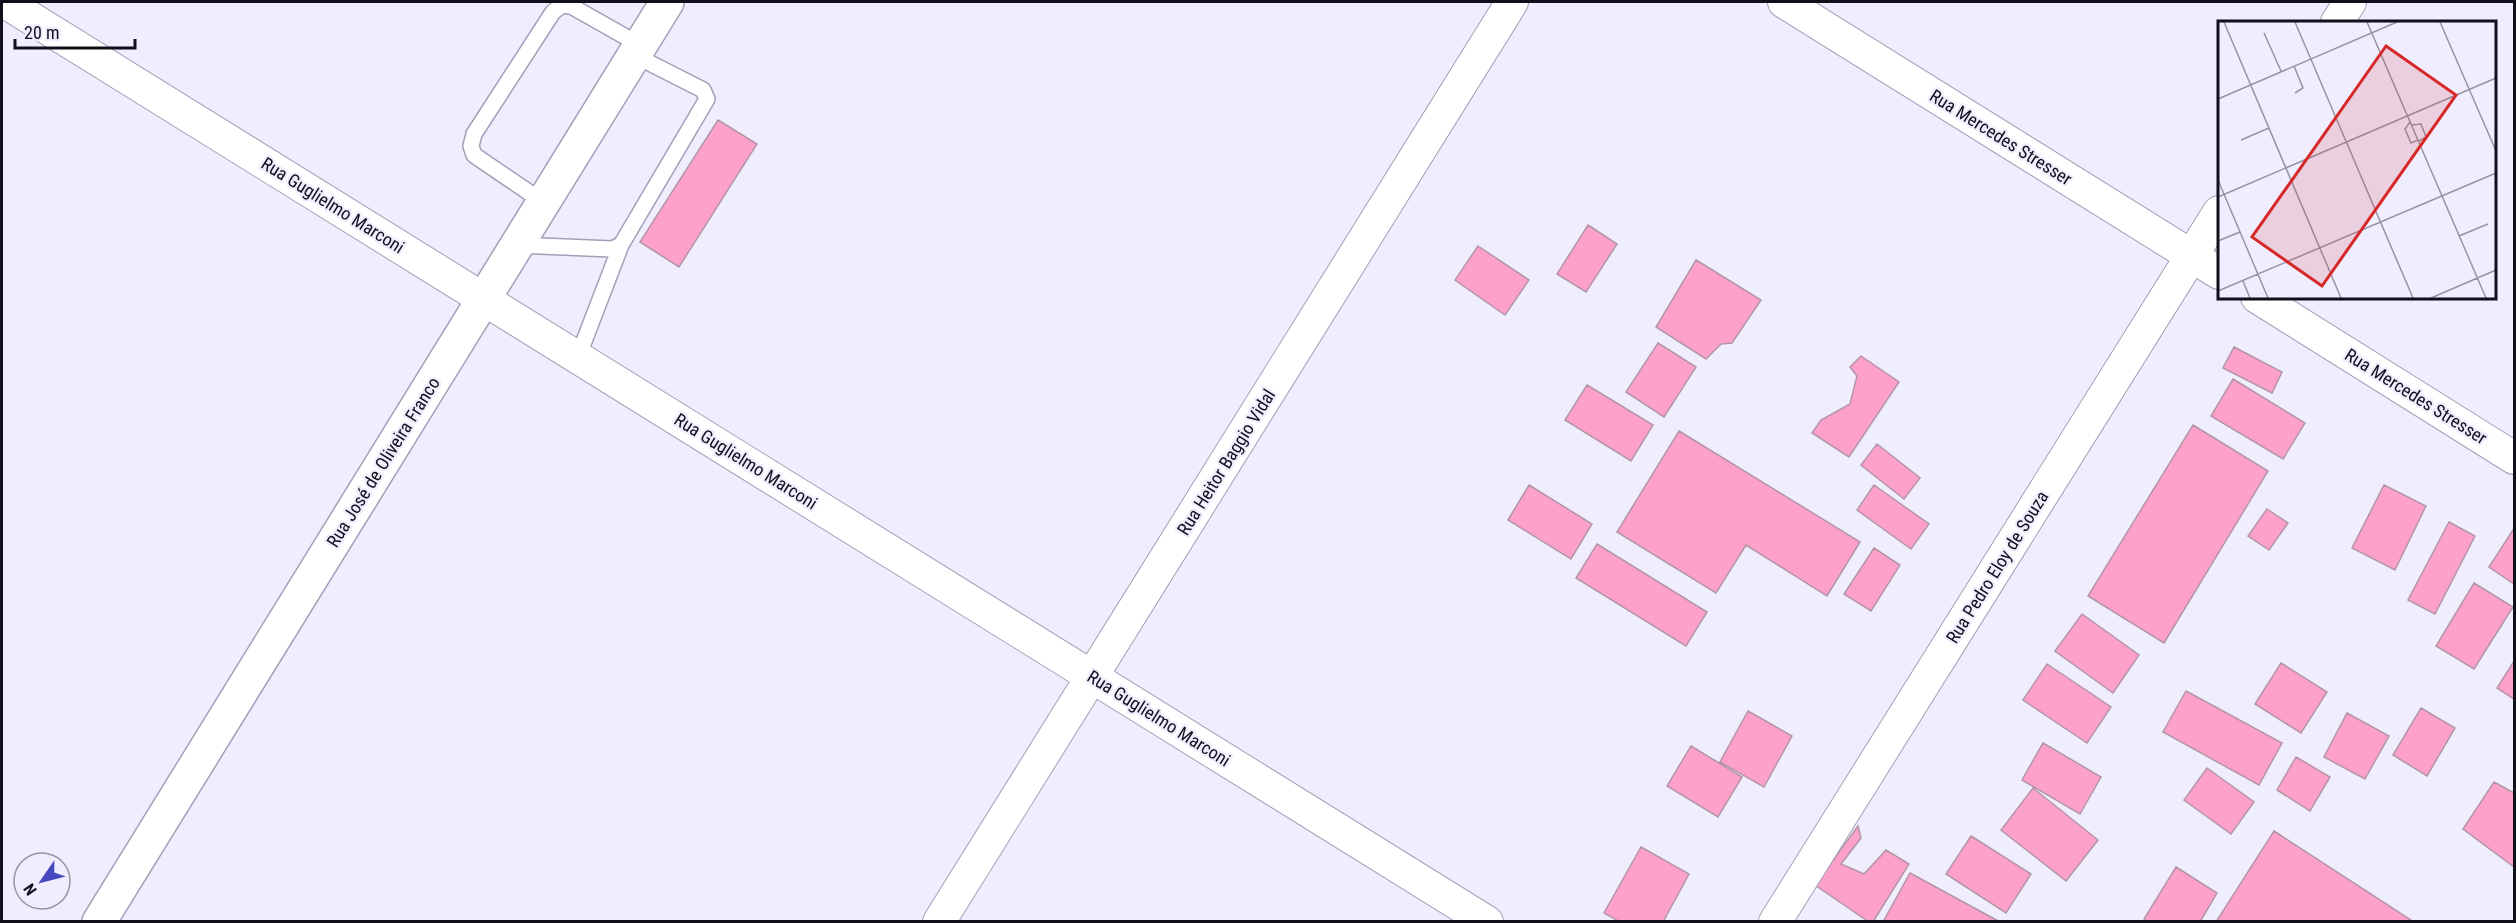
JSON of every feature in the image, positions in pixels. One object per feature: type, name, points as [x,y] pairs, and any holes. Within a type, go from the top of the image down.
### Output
[{"type":"street","name":"Rua Guglielmo Marconi","points":[[5,2],[1487,921]]},
{"type":"street","name":"Rua José de Oliveira Franco","points":[[99,921],[667,2]]},
{"type":"street","name":"Rua Heitor Baggio Vidal","points":[[939,921],[1512,2]]},
{"type":"street","name":"Rua Mercedes Stresser","points":[[1784,2],[2218,272]]},
{"type":"street","points":[[2338,21],[2350,2]]},
{"type":"street","name":"Rua Pedro Eloy de Souza","points":[[1775,921],[2218,214]]},
{"type":"street","name":"Rua Mercedes Stresser","points":[[2259,298],[2514,458]]},
{"type":"lane","points":[[543,202],[474,155],[471,146],[474,134],[553,12],[562,5],[571,6],[703,90],[707,99],[621,245],[578,357]]},
{"type":"lane","points":[[516,245],[612,249],[621,245]]},
{"type":"building","points":[[718,120],[757,144],[679,267],[640,242]]},
{"type":"building","points":[[1588,225],[1617,244],[1586,292],[1557,274]]},
{"type":"building","points":[[1478,246],[1529,280],[1505,315],[1455,280]]},
{"type":"building","points":[[1696,260],[1761,300],[1732,343],[1721,344],[1706,359],[1656,327]]},
{"type":"building","points":[[1658,343],[1696,367],[1664,417],[1626,392]]},
{"type":"building","points":[[2234,347],[2282,372],[2272,393],[2223,368]]},
{"type":"building","points":[[1861,356],[1899,382],[1849,457],[1812,433],[1821,420],[1850,404],[1857,376],[1850,367]]},
{"type":"building","points":[[2233,379],[2305,423],[2283,459],[2211,416]]},
{"type":"building","points":[[1587,385],[1653,425],[1631,461],[1565,420]]},
{"type":"building","points":[[2193,425],[2268,471],[2164,643],[2088,596]]},
{"type":"building","points":[[1679,431],[1860,542],[1827,596],[1746,545],[1716,593],[1617,532]]},
{"type":"building","points":[[1877,444],[1920,478],[1904,499],[1861,465]]},
{"type":"building","points":[[1529,485],[1592,524],[1571,559],[1508,520]]},
{"type":"building","points":[[1874,485],[1929,524],[1911,549],[1857,510]]},
{"type":"building","points":[[2384,485],[2426,506],[2395,570],[2352,548]]},
{"type":"building","points":[[2267,509],[2288,523],[2269,550],[2248,536]]},
{"type":"building","points":[[2449,522],[2475,536],[2435,614],[2408,600]]},
{"type":"building","points":[[2514,531],[2514,584],[2489,567]]},
{"type":"building","points":[[1597,544],[1707,612],[1686,646],[1576,578]]},
{"type":"building","points":[[1874,548],[1900,565],[1871,611],[1844,594]]},
{"type":"building","points":[[2474,583],[2513,607],[2474,669],[2436,646]]},
{"type":"building","points":[[2082,614],[2139,655],[2113,693],[2055,651]]},
{"type":"building","points":[[2514,661],[2514,699],[2497,688]]},
{"type":"building","points":[[2281,663],[2327,692],[2301,733],[2255,704]]},
{"type":"building","points":[[2047,664],[2111,707],[2087,743],[2023,700]]},
{"type":"building","points":[[2186,691],[2282,743],[2259,785],[2163,732]]},
{"type":"building","points":[[2421,708],[2455,728],[2427,776],[2393,755]]},
{"type":"building","points":[[1748,711],[1792,736],[1764,787],[1720,762]]},
{"type":"building","points":[[2347,713],[2389,736],[2365,779],[2324,757]]},
{"type":"building","points":[[2043,743],[2101,777],[2080,814],[2022,780]]},
{"type":"building","points":[[1691,746],[1742,777],[1718,817],[1667,786]]},
{"type":"building","points":[[2296,757],[2330,777],[2310,811],[2277,790]]},
{"type":"building","points":[[2207,768],[2254,802],[2231,834],[2184,800]]},
{"type":"building","points":[[2494,782],[2514,793],[2514,867],[2463,829]]},
{"type":"building","points":[[2033,788],[2098,840],[2066,881],[2001,830]]},
{"type":"building","points":[[1858,826],[1861,838],[1841,864],[1864,874],[1886,850],[1909,864],[1873,922],[1869,922],[1815,885]]},
{"type":"building","points":[[2274,831],[2414,922],[2216,922]]},
{"type":"building","points":[[1971,836],[2031,874],[2006,913],[1946,874]]},
{"type":"building","points":[[1641,847],[1689,874],[1663,922],[1620,922],[1604,913]]},
{"type":"building","points":[[2176,867],[2217,893],[2200,922],[2148,922],[2144,919]]},
{"type":"building","points":[[1910,873],[2000,922],[1883,922]]}]
